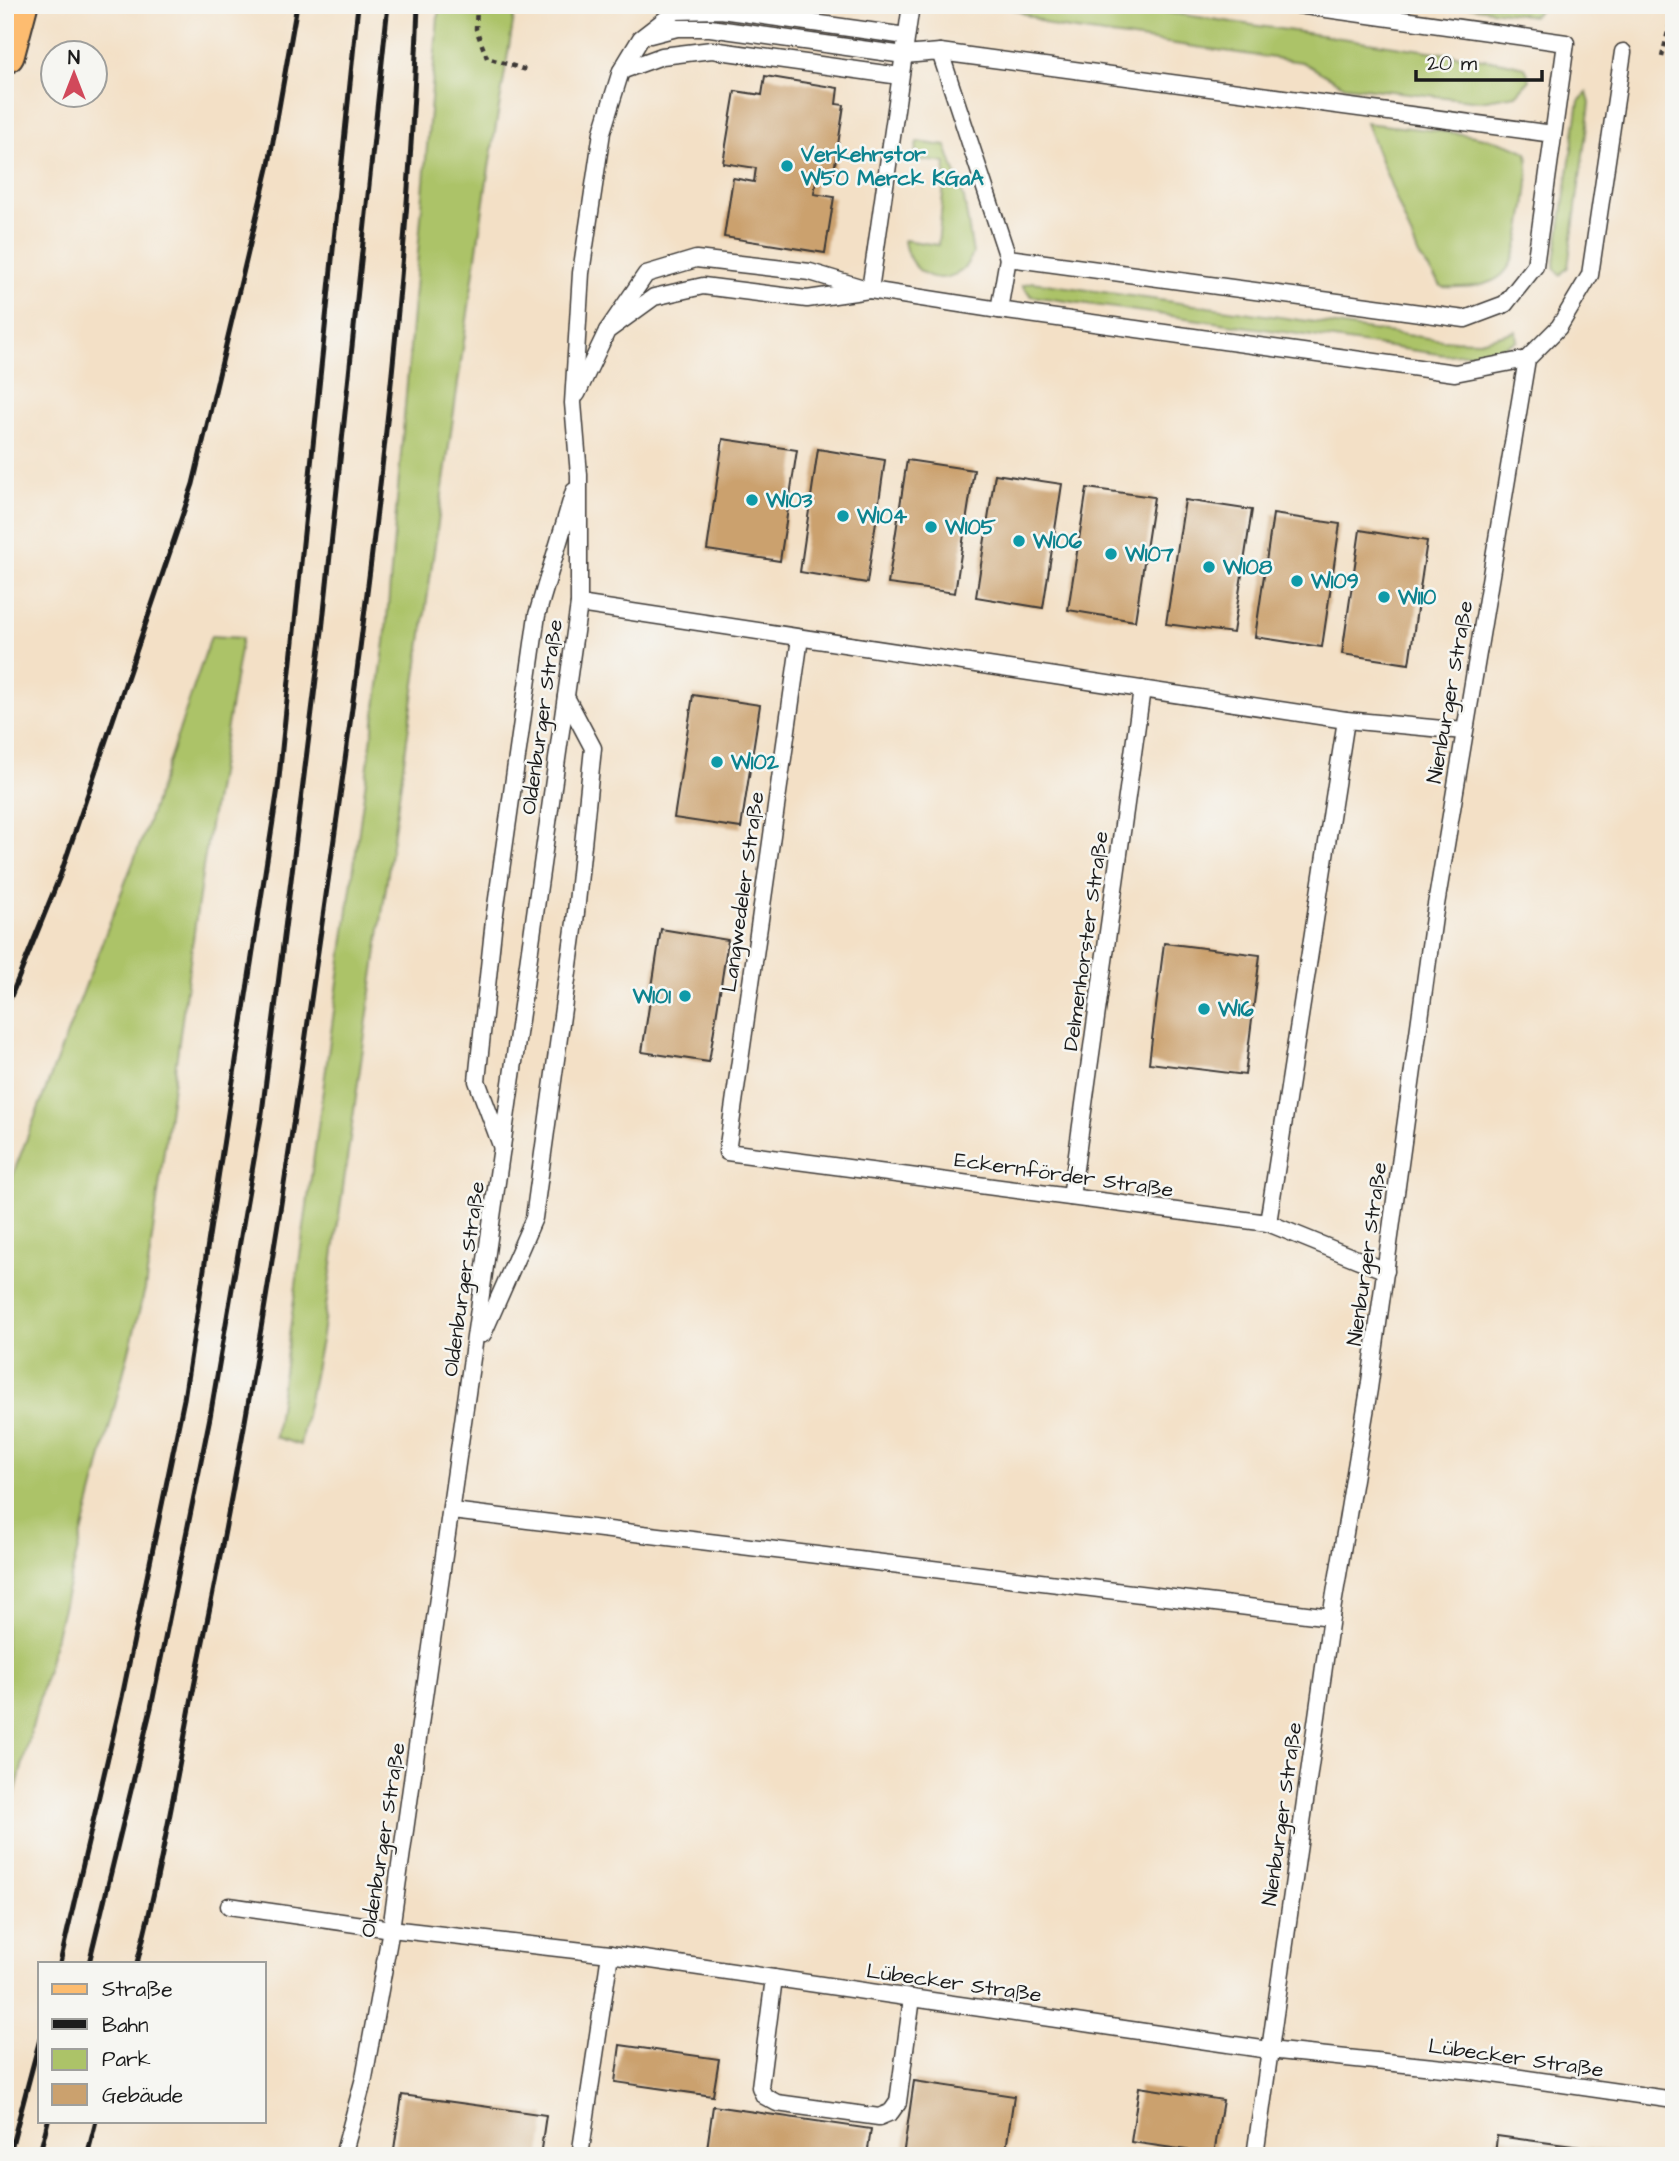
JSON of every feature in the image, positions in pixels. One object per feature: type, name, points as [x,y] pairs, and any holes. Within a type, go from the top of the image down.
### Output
[{"type":"main road","points":[[5,54],[19,5]]},
{"type":"lane","points":[[870,290],[911,5]]},
{"type":"lane","points":[[1008,258],[1465,319],[1505,304],[1535,266],[1566,43],[1298,5]]},
{"type":"lane","points":[[640,38],[676,11],[721,10],[906,36]]},
{"type":"lane","points":[[640,38],[677,28],[710,28],[904,55],[940,52],[1553,134]]},
{"type":"lane","name":"Oldenburger Straße","points":[[344,2156],[364,2078],[391,1929],[475,1352],[579,604],[579,475],[573,403],[581,273],[602,132],[621,71],[640,38]]},
{"type":"lane","points":[[621,71],[662,56],[712,50],[900,76]]},
{"type":"lane","points":[[940,52],[1008,258],[999,310]]},
{"type":"lane","points":[[573,403],[607,331],[646,274],[696,259],[810,272],[870,290],[999,310],[1455,373],[1527,359],[1559,327],[1590,275],[1623,52]]},
{"type":"lane","points":[[607,331],[654,297],[704,286],[807,299],[870,290]]},
{"type":"lane","name":"Nienburger Straße","points":[[1255,2156],[1331,1617],[1386,1271],[1434,917],[1527,359]]},
{"type":"lane","points":[[503,1150],[477,1081],[494,920],[537,615],[579,475]]},
{"type":"lane","points":[[579,604],[1346,720],[1464,731]]},
{"type":"lane","name":"Langwedeler Straße","points":[[727,1152],[800,638]]},
{"type":"lane","name":"Delmenhorster Straße","points":[[1071,1198],[1142,690]]},
{"type":"lane","points":[[475,1352],[534,1218],[570,962],[593,748],[566,697]]},
{"type":"lane","points":[[1268,1223],[1346,720]]},
{"type":"lane","name":"Eckernförder Straße","points":[[727,1152],[1268,1223],[1386,1271]]},
{"type":"lane","points":[[452,1511],[1331,1617]]},
{"type":"lane","name":"Lübecker Straße","points":[[229,1906],[391,1929],[610,1954],[1269,2050],[1472,2071],[1674,2101]]},
{"type":"lane","points":[[580,2156],[610,1954]]},
{"type":"lane","points":[[774,1978],[760,2087],[764,2096],[777,2103],[879,2117],[891,2112],[898,2102],[912,1998]]},
{"type":"path","points":[[477,5],[476,29],[487,58],[530,71]]},
{"type":"path","points":[[1662,57],[1674,6]]},
{"type":"green space","points":[[439,5],[516,5],[487,180],[322,1335],[300,1445],[275,1437],[385,642]]},
{"type":"green space","points":[[1004,5],[1117,5],[1503,62],[1525,67],[1530,80],[1516,95],[1480,101],[1345,86],[1302,62],[1055,27]]},
{"type":"green space","points":[[1456,5],[1547,5],[1533,16]]},
{"type":"green space","points":[[1587,93],[1590,103],[1568,267],[1560,275],[1554,267],[1579,101]]},
{"type":"green space","points":[[1366,123],[1495,140],[1527,153],[1528,186],[1519,238],[1510,266],[1502,275],[1479,285],[1442,287],[1419,256]]},
{"type":"green space","points":[[917,142],[946,146],[964,198],[973,254],[962,271],[950,276],[940,278],[923,272],[916,267],[906,250],[904,240],[938,245],[946,163],[914,159]]},
{"type":"green space","points":[[1032,282],[1442,340],[1480,341],[1516,331],[1517,341],[1490,352],[1445,355],[1031,296],[1022,285]]},
{"type":"green space","points":[[211,636],[242,638],[203,867],[145,1289],[5,1833],[5,1195],[145,831]]},
{"type":"building","name":"Verkehrstor W50 Merck KGaA","points":[[765,76],[838,88],[836,104],[844,105],[833,178],[817,175],[814,194],[834,197],[825,253],[724,237],[733,178],[754,182],[756,168],[723,163],[735,91],[762,95]]},
{"type":"building","name":"W103","points":[[723,439],[797,450],[780,561],[707,550]]},
{"type":"building","name":"W104","points":[[818,449],[885,460],[867,583],[800,572]]},
{"type":"building","name":"W105","points":[[907,460],[974,470],[955,593],[888,584]]},
{"type":"building","name":"W106","points":[[995,474],[1062,484],[1043,608],[976,597]]},
{"type":"building","name":"W107","points":[[1087,488],[1154,497],[1135,621],[1068,610]]},
{"type":"building","name":"W108","points":[[1185,500],[1252,510],[1233,633],[1166,624]]},
{"type":"building","name":"W109","points":[[1273,514],[1340,524],[1322,647],[1255,637]]},
{"type":"building","name":"W110","points":[[1360,530],[1427,541],[1409,664],[1342,654]]},
{"type":"building","name":"W102","points":[[693,695],[760,705],[741,828],[674,818]]},
{"type":"building","name":"W101","points":[[661,929],[728,940],[709,1062],[642,1052]]},
{"type":"building","name":"W16","points":[[1164,943],[1260,955],[1245,1075],[1149,1063]]},
{"type":"building","points":[[620,2045],[719,2059],[713,2096],[615,2082]]},
{"type":"building","points":[[914,2081],[1014,2096],[1005,2156],[903,2156]]},
{"type":"building","points":[[1139,2087],[1223,2100],[1214,2154],[1131,2142]]},
{"type":"building","points":[[402,2095],[546,2115],[540,2156],[393,2156]]},
{"type":"building","points":[[713,2106],[871,2129],[867,2156],[706,2156]]},
{"type":"building","points":[[1497,2136],[1633,2154],[1633,2156],[1495,2156]]},
{"type":"railway","points":[[5,1011],[60,876],[193,484],[269,164],[297,5]]},
{"type":"railway","points":[[60,1962],[122,1697],[184,1399],[278,788],[358,5]]},
{"type":"railway","points":[[89,1962],[151,1708],[210,1417],[262,1113],[322,631],[388,5]]},
{"type":"railway","points":[[137,1962],[164,1846],[232,1493],[298,1094],[345,763],[391,385],[412,132],[418,5]]},
{"type":"railway","points":[[9,2156],[38,2047]]},
{"type":"railway","points":[[39,2156],[48,2122]]},
{"type":"railway","points":[[87,2156],[96,2122]]},
{"type":"place","name":"Verkehrstor W50 Merck KGaA","points":[[787,166]]},
{"type":"place","name":"W103","points":[[752,500]]},
{"type":"place","name":"W104","points":[[843,516]]},
{"type":"place","name":"W105","points":[[931,527]]},
{"type":"place","name":"W106","points":[[1019,541]]},
{"type":"place","name":"W107","points":[[1111,554]]},
{"type":"place","name":"W108","points":[[1209,567]]},
{"type":"place","name":"W109","points":[[1297,581]]},
{"type":"place","name":"W110","points":[[1384,597]]},
{"type":"place","name":"W102","points":[[717,762]]},
{"type":"place","name":"W101","points":[[685,996]]},
{"type":"place","name":"W16","points":[[1204,1009]]}]
